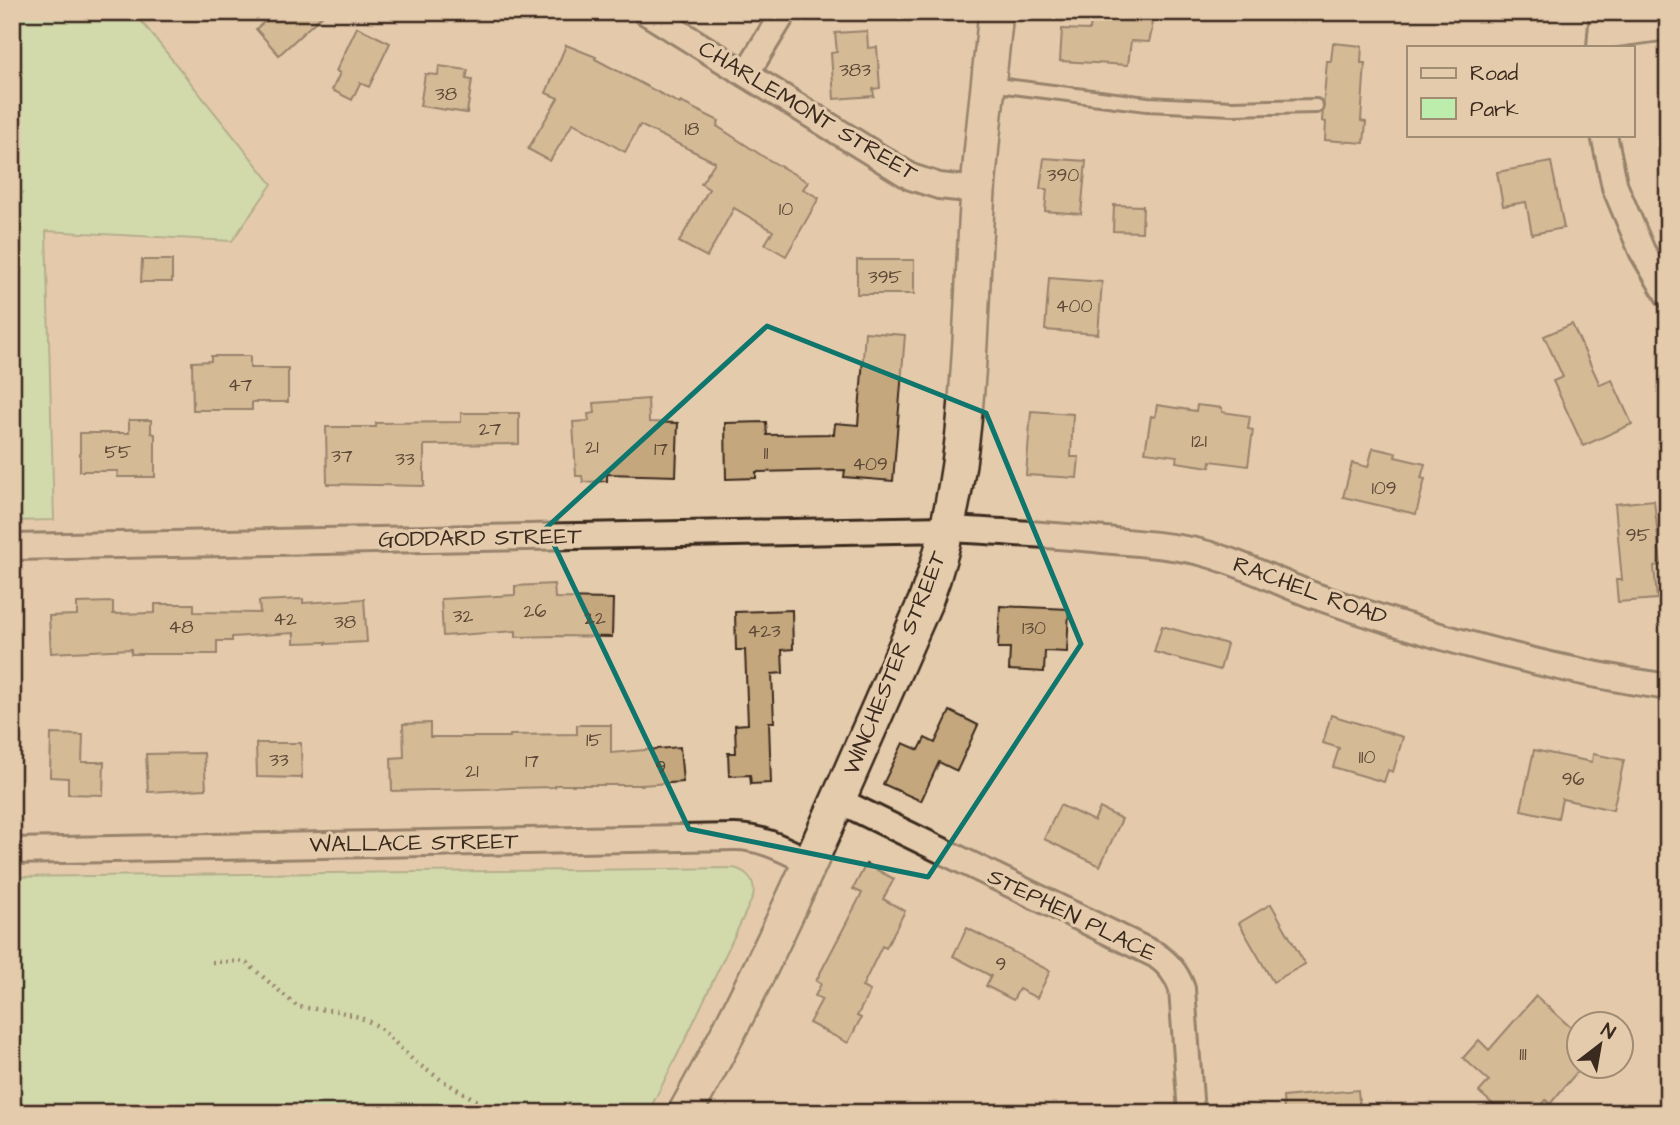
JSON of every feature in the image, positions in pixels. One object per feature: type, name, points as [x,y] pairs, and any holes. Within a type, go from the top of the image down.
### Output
[{"type":"street","name":"CHARLEMONT STREET","points":[[646,12],[911,177],[939,186],[978,190]]},
{"type":"street","points":[[746,75],[784,12]]},
{"type":"street","name":"WINCHESTER STREET","points":[[685,1113],[750,991],[810,862],[925,602],[939,564],[959,468],[967,397],[978,190],[996,12]]},
{"type":"street","points":[[1601,32],[1668,27]]},
{"type":"street","points":[[1604,136],[1615,187],[1642,250],[1668,295]]},
{"type":"street","name":"GODDARD STREET","points":[[12,547],[947,529]]},
{"type":"street","name":"RACHEL ROAD","points":[[947,529],[1150,544],[1201,552],[1252,569],[1321,598],[1460,643],[1563,668],[1668,687]]},
{"type":"street","name":"STEPHEN PLACE","points":[[838,800],[1164,961],[1175,974],[1182,989],[1191,1113]]},
{"type":"street","name":"WALLACE STREET","points":[[12,851],[734,837],[768,842],[810,862]]},
{"type":"lane","points":[[989,84],[1147,104],[1232,108],[1316,106]]},
{"type":"path","points":[[212,962],[242,961],[248,964],[298,1007],[337,1011],[369,1021],[386,1032],[415,1062],[498,1113]]},
{"type":"highlighted area","points":[[767,326],[986,413],[1081,644],[928,877],[689,829],[546,528]]},
{"type":"green space","points":[[12,12],[134,12],[272,184],[232,241],[46,231],[54,520],[12,521]]},
{"type":"green space","points":[[734,868],[750,878],[753,897],[648,1113],[12,1113],[12,877]]},
{"type":"building","points":[[275,12],[326,12],[279,55],[256,29]]},
{"type":"building","points":[[1092,12],[1134,12],[1134,17],[1151,18],[1149,42],[1131,41],[1128,65],[1060,61],[1062,29],[1090,30]]},
{"type":"building","points":[[357,27],[390,43],[369,87],[360,83],[352,100],[332,90],[340,73],[336,71]]},
{"type":"building","points":[[867,31],[868,48],[877,47],[880,88],[873,89],[874,96],[834,99],[831,53],[837,52],[835,33]]},
{"type":"building","points":[[1333,43],[1362,46],[1361,63],[1365,63],[1361,121],[1366,122],[1364,143],[1325,140],[1326,122],[1322,121],[1327,61],[1331,61]]},
{"type":"building","points":[[566,45],[596,57],[595,59],[680,104],[681,102],[719,121],[717,126],[808,182],[803,189],[819,198],[786,256],[765,244],[773,231],[734,208],[707,257],[679,242],[709,189],[701,184],[715,162],[640,125],[625,152],[573,123],[550,161],[528,149],[558,98],[546,93]]},
{"type":"building","points":[[439,66],[468,70],[466,79],[472,80],[467,113],[420,106],[425,74],[438,75]]},
{"type":"building","points":[[1044,158],[1086,161],[1081,214],[1045,211],[1047,189],[1040,189]]},
{"type":"building","points":[[1551,162],[1564,228],[1532,234],[1526,202],[1503,206],[1497,172]]},
{"type":"building","points":[[1114,205],[1143,206],[1142,232],[1113,231]]},
{"type":"building","points":[[142,260],[172,260],[172,282],[141,282]]},
{"type":"building","points":[[857,260],[914,260],[914,294],[857,294]]},
{"type":"building","points":[[1049,278],[1102,282],[1098,334],[1045,330]]},
{"type":"building","points":[[1572,324],[1600,385],[1612,380],[1632,424],[1583,446],[1553,381],[1563,377],[1544,336]]},
{"type":"building","points":[[865,332],[905,335],[893,481],[844,477],[845,470],[756,472],[756,478],[726,479],[725,423],[766,422],[767,435],[834,434],[835,423],[858,425]]},
{"type":"building","points":[[211,356],[250,356],[250,368],[288,368],[288,402],[252,402],[252,410],[193,410],[192,362],[211,361]]},
{"type":"building","points":[[648,399],[649,422],[678,423],[676,476],[607,474],[607,481],[583,482],[582,476],[576,476],[573,422],[589,421],[588,414],[595,413],[594,403]]},
{"type":"building","points":[[1157,405],[1196,411],[1197,405],[1222,408],[1222,412],[1250,416],[1248,429],[1253,430],[1248,466],[1211,461],[1210,467],[1176,462],[1177,456],[1145,452],[1151,416],[1155,417]]},
{"type":"building","points":[[1031,411],[1073,414],[1071,457],[1079,457],[1077,478],[1026,475]]},
{"type":"building","points":[[461,413],[519,413],[519,444],[424,445],[424,486],[327,484],[326,427],[376,427],[376,423],[461,422]]},
{"type":"building","points":[[129,420],[151,420],[151,433],[155,434],[155,477],[117,477],[118,471],[80,471],[80,433],[129,433]]},
{"type":"building","points":[[1373,448],[1396,453],[1395,457],[1425,464],[1421,478],[1425,479],[1416,514],[1343,497],[1352,463],[1368,467]]},
{"type":"building","points":[[1654,500],[1661,565],[1654,566],[1657,599],[1618,602],[1616,580],[1622,580],[1615,504]]},
{"type":"building","points":[[554,584],[555,598],[613,599],[612,637],[516,637],[516,631],[443,636],[441,599],[515,595],[515,586]]},
{"type":"building","points":[[303,599],[303,603],[364,599],[367,642],[294,643],[294,633],[232,637],[232,641],[217,641],[217,654],[131,654],[131,649],[51,653],[49,616],[77,615],[77,603],[113,602],[113,614],[155,613],[155,604],[194,604],[194,612],[260,613],[259,601]]},
{"type":"building","points":[[1000,606],[1069,609],[1067,652],[1045,651],[1044,672],[1009,670],[1010,648],[998,648]]},
{"type":"building","points":[[792,610],[793,649],[782,650],[783,673],[772,674],[774,722],[769,722],[771,783],[751,784],[750,775],[729,776],[728,753],[736,753],[735,725],[748,724],[745,650],[736,650],[735,612]]},
{"type":"building","points":[[1162,626],[1227,644],[1220,670],[1154,652]]},
{"type":"building","points":[[950,711],[978,725],[957,771],[939,762],[921,801],[883,784],[903,743],[919,750],[925,738],[935,743]]},
{"type":"building","points":[[1331,715],[1403,737],[1393,772],[1388,770],[1384,782],[1333,767],[1339,748],[1323,743]]},
{"type":"building","points":[[430,723],[430,737],[577,734],[577,725],[611,725],[611,753],[680,747],[683,782],[392,791],[391,758],[404,757],[403,724]]},
{"type":"building","points":[[51,734],[83,735],[82,762],[104,762],[103,795],[68,794],[68,778],[50,777]]},
{"type":"building","points":[[256,743],[301,743],[302,778],[257,777]]},
{"type":"building","points":[[1534,750],[1592,762],[1593,754],[1624,760],[1613,810],[1562,799],[1558,818],[1521,810]]},
{"type":"building","points":[[204,753],[206,789],[148,792],[146,754]]},
{"type":"building","points":[[1060,805],[1094,821],[1100,808],[1122,819],[1100,866],[1044,839]]},
{"type":"building","points":[[866,864],[894,879],[883,899],[905,911],[886,948],[882,946],[862,987],[870,991],[857,1016],[861,1018],[848,1043],[809,1023],[822,999],[815,996],[821,984],[816,981],[862,893],[853,889]]},
{"type":"building","points":[[1271,904],[1305,964],[1273,982],[1239,923]]},
{"type":"building","points":[[967,928],[1050,971],[1037,998],[1019,989],[1013,1000],[986,986],[991,976],[953,956]]},
{"type":"building","points":[[1536,996],[1564,1021],[1564,1080],[1570,1080],[1550,1104],[1546,1100],[1535,1113],[1503,1113],[1479,1092],[1489,1081],[1463,1058],[1479,1040],[1489,1050]]},
{"type":"building","points":[[1358,1090],[1360,1113],[1284,1113],[1283,1097]]}]
